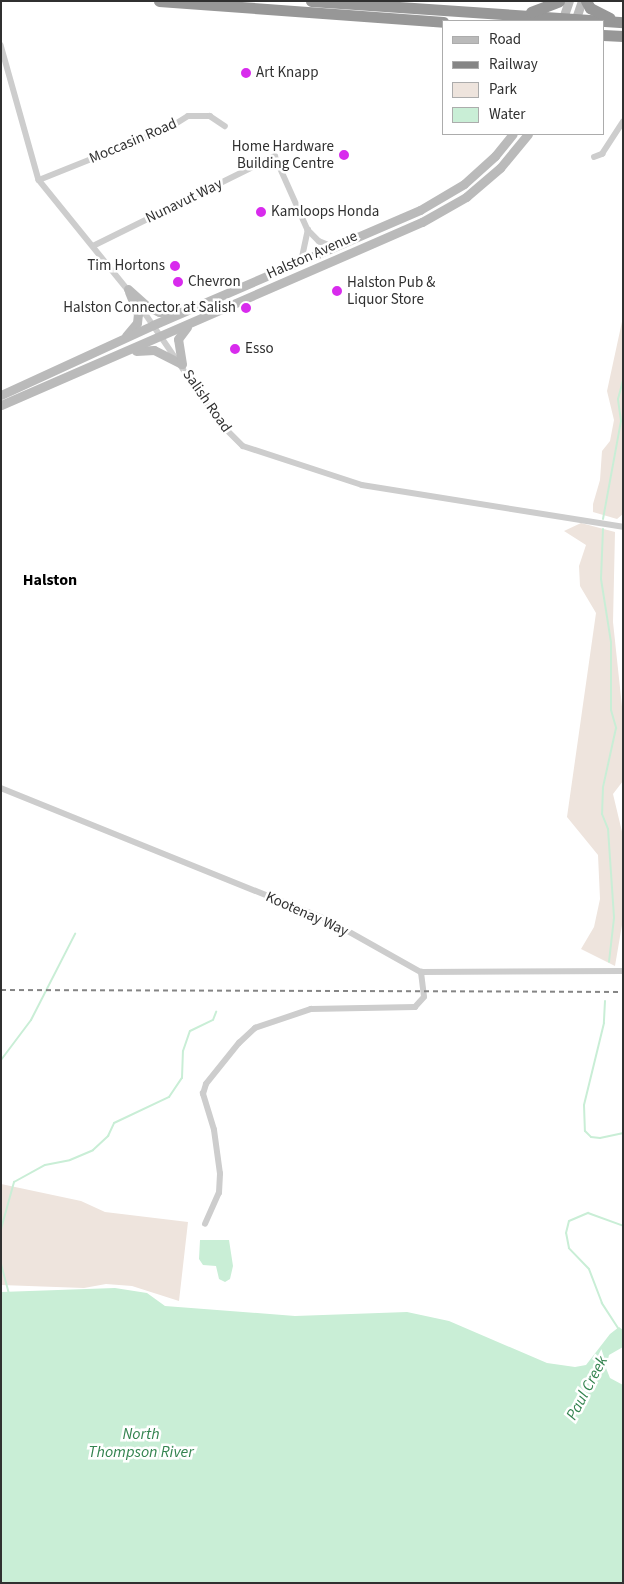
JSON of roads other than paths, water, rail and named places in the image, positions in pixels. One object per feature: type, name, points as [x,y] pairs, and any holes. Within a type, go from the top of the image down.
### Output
[{"type":"highway","points":[[159,1],[442,22]]},
{"type":"highway","points":[[311,1],[522,14],[569,20]]},
{"type":"highway","points":[[522,14],[559,1]]},
{"type":"highway","points":[[586,1],[590,8],[621,22]]},
{"type":"highway","points":[[604,21],[621,22]]},
{"type":"highway","points":[[605,35],[623,36]]},
{"type":"main road","points":[[569,1],[569,20]]},
{"type":"main road","points":[[569,20],[582,1]]},
{"type":"main road","name":"Halston Avenue","points":[[1,396],[153,325],[420,210],[464,184],[495,156],[512,135]]},
{"type":"main road","name":"Halston Avenue","points":[[1,405],[422,222],[466,197],[500,168],[527,135]]},
{"type":"main road","points":[[128,290],[148,307],[160,312],[188,311]]},
{"type":"main road","points":[[124,338],[134,328],[138,314],[128,290]]},
{"type":"main road","points":[[182,364],[178,339],[181,331],[197,321]]},
{"type":"main road","points":[[119,355],[154,350],[182,364]]},
{"type":"street","name":"Salish Road","points":[[1,45],[3,58],[40,180],[128,290],[182,364],[222,424],[236,440],[252,450],[362,486],[623,527]]},
{"type":"street","name":"Moccasin Road","points":[[40,180],[169,128],[188,116],[210,116],[225,126]]},
{"type":"street","points":[[594,157],[602,154],[623,122]]},
{"type":"street","name":"Nunavut Way","points":[[93,246],[275,156],[308,230]]},
{"type":"street","points":[[308,230],[319,241],[334,247]]},
{"type":"street","points":[[301,262],[308,230]]},
{"type":"street","name":"Kootenay Way","points":[[1,788],[330,921],[421,972],[623,972]]},
{"type":"street","points":[[205,1224],[219,1193],[220,1174],[214,1130],[204,1101],[206,1084],[239,1043],[255,1028],[311,1009],[415,1007],[424,997],[421,972]]},
{"type":"water","points":[[200,1240],[229,1240],[233,1266],[230,1279],[225,1282],[219,1279],[216,1266],[203,1265],[199,1259]]},
{"type":"water","name":"North Thompson River","points":[[115,1288],[147,1293],[165,1306],[295,1316],[407,1312],[449,1321],[547,1363],[575,1367],[586,1365],[610,1334],[619,1327],[623,1330],[623,1347],[609,1355],[606,1368],[610,1378],[623,1385],[623,1583],[1,1583],[1,1292]]},
{"type":"waterway","name":"Paul Creek","points":[[603,519],[621,421],[618,399],[623,380]]},
{"type":"waterway","name":"Paul Creek","points":[[603,529],[601,579],[611,642],[611,710],[616,728],[603,787],[602,814],[608,829],[614,918],[609,962]]},
{"type":"waterway","points":[[1,1060],[31,1020],[75,934]]},
{"type":"waterway","name":"Paul Creek","points":[[605,1001],[604,1023],[584,1105],[585,1131],[591,1137],[600,1138],[623,1133]]},
{"type":"waterway","points":[[1,1229],[14,1182],[45,1165],[70,1160],[93,1150],[108,1136],[114,1123],[169,1097],[182,1078],[183,1051],[190,1031],[213,1020],[216,1012]]},
{"type":"waterway","name":"Paul Creek","points":[[618,1328],[602,1303],[589,1269],[569,1248],[566,1233],[569,1221],[588,1213],[623,1226]]},
{"type":"waterway","points":[[1,1264],[9,1293]]},
{"type":"railway","points":[[1,990],[623,992]]},
{"type":"place","name":"Art Knapp","points":[[246,73]]},
{"type":"place","name":"Home Hardware Building Centre","points":[[344,155]]},
{"type":"place","name":"Kamloops Honda","points":[[261,212]]},
{"type":"place","name":"Tim Hortons","points":[[175,266]]},
{"type":"place","name":"Chevron","points":[[178,282]]},
{"type":"place","name":"Halston Pub & Liquor Store","points":[[337,291]]},
{"type":"place","name":"Halston Connector at Salish","points":[[246,308]]},
{"type":"place","name":"Esso","points":[[235,349]]},
{"type":"district","name":"Halston","points":[[50,580]]}]
